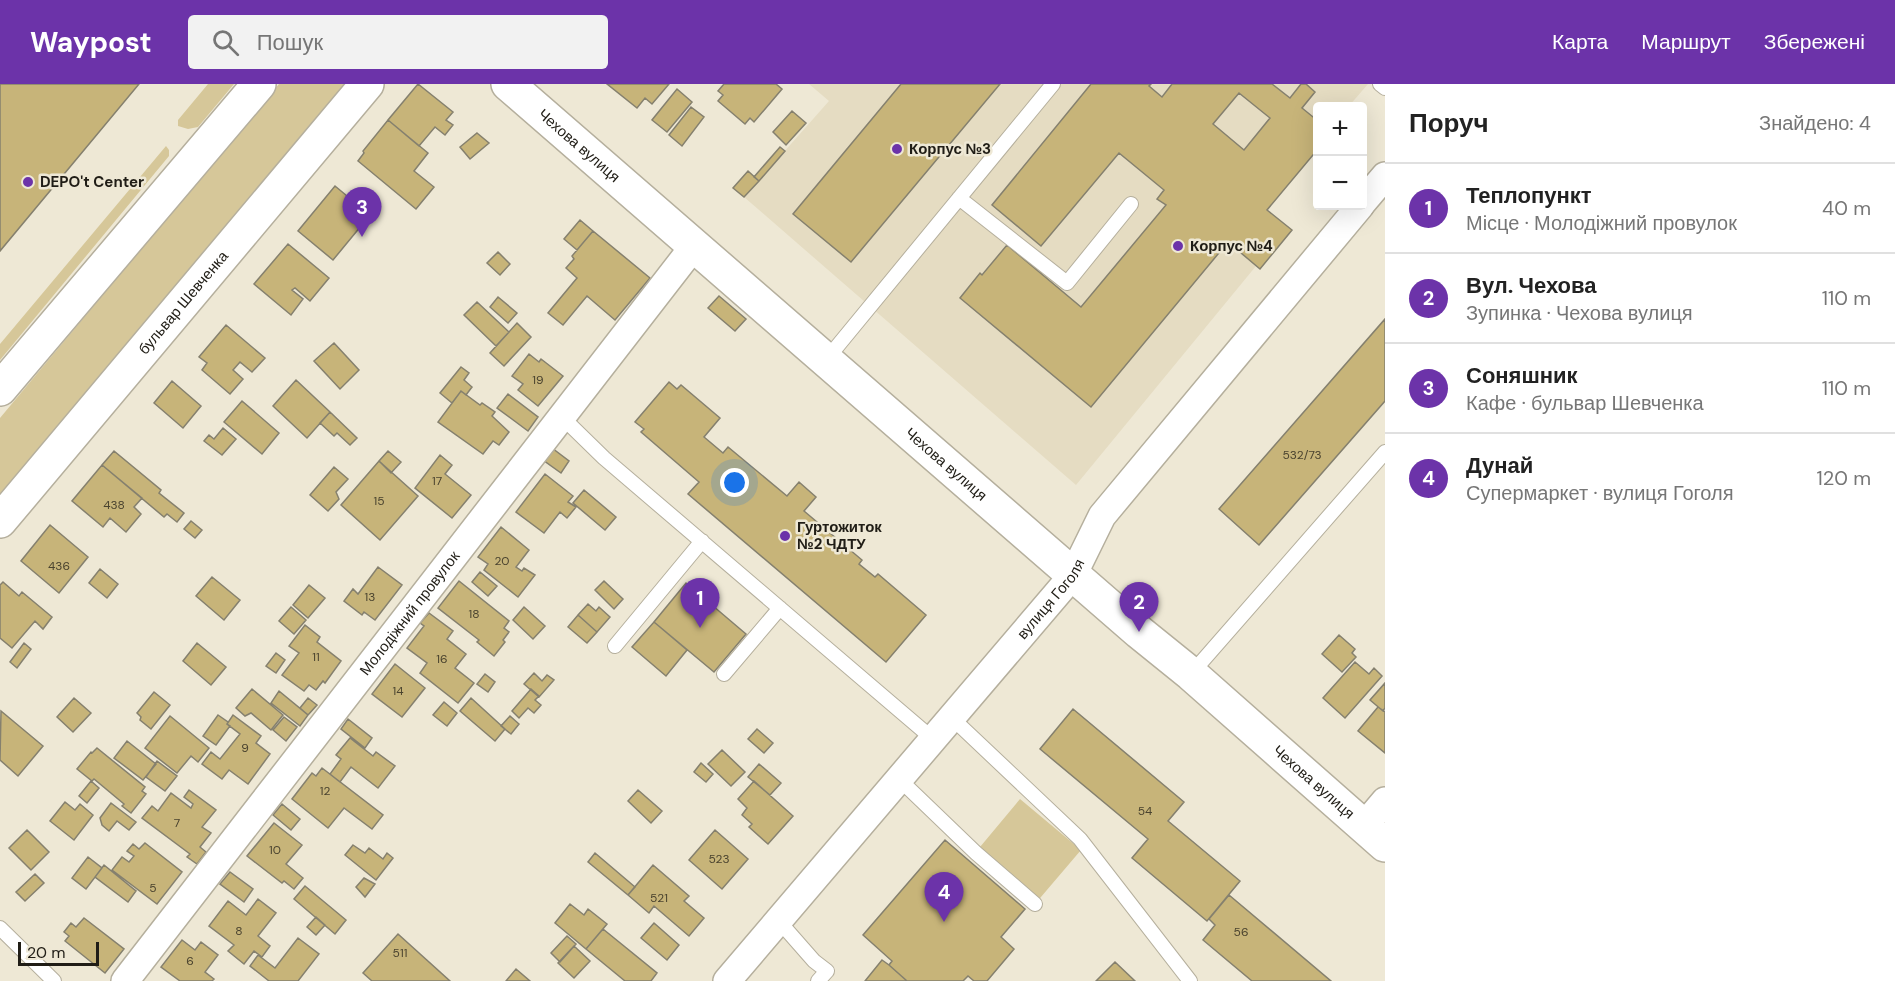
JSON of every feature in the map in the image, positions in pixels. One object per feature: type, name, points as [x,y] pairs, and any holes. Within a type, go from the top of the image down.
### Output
[{"type":"street","points":[[0,388],[259,84]]},
{"type":"street","name":"бульвар Шевченка","points":[[0,521],[367,84]]},
{"type":"street","name":"Чехова вулиця","points":[[508,84],[1073,575],[1191,674],[1374,836]]},
{"type":"street","name":"вулиця Гоголя","points":[[1367,197],[1385,176]]},
{"type":"street","name":"вулиця Гоголя","points":[[726,981],[1073,575],[1102,516],[1356,210]]},
{"type":"street","name":"Молодіжний провулок","points":[[125,981],[694,246]]},
{"type":"street","points":[[1374,836],[1385,801]]},
{"type":"lane","points":[[826,360],[1053,84]]},
{"type":"lane","points":[[1380,84],[1385,88]]},
{"type":"lane","points":[[959,198],[1067,283],[1131,204]]},
{"type":"lane","points":[[562,417],[604,458],[933,740]]},
{"type":"lane","points":[[1191,674],[1385,452]]},
{"type":"lane","points":[[615,646],[702,542]]},
{"type":"lane","points":[[723,675],[780,608]]},
{"type":"lane","points":[[952,718],[1080,838],[1190,981]]},
{"type":"lane","points":[[899,779],[976,854],[1035,904]]},
{"type":"lane","points":[[778,920],[814,961],[827,971],[818,981]]},
{"type":"lane","points":[[0,928],[54,981]]},
{"type":"shaded area","points":[[208,84],[234,84],[198,127],[188,129],[178,126],[178,120]]},
{"type":"shaded area","points":[[279,84],[345,84],[0,496],[0,418]]},
{"type":"shaded area","points":[[809,84],[1368,84],[1352,102],[1313,102],[1313,154],[1267,210],[1292,230],[1260,269],[1256,266],[1076,485],[744,197],[829,101]]},
{"type":"shaded area","points":[[166,146],[169,156],[0,360],[0,344]]},
{"type":"shaded area","points":[[1020,799],[1081,850],[1035,904],[975,853]]},
{"type":"building","name":"DEPO't Center","points":[[0,84],[139,84],[0,251]]},
{"type":"building","points":[[418,84],[453,112],[446,120],[453,125],[445,135],[435,127],[419,146],[388,120]]},
{"type":"building","points":[[607,84],[669,84],[652,104],[645,98],[637,108]]},
{"type":"building","points":[[724,84],[776,84],[782,89],[754,122],[750,118],[745,124],[718,101],[723,95],[718,91]]},
{"type":"building","name":"Корпус №3","points":[[901,84],[1000,84],[851,262],[793,214]]},
{"type":"building","name":"Корпус №4","points":[[1091,84],[1151,84],[1149,86],[1162,97],[1172,84],[1272,84],[1290,98],[1301,84],[1306,84],[1315,92],[1302,108],[1313,117],[1313,155],[1267,210],[1292,230],[1260,269],[1228,242],[1091,407],[960,298],[1007,245],[1081,307],[1166,205],[1157,199],[1164,190],[1119,153],[1041,246],[992,205]],"holes":[[[1239,93],[1270,118],[1244,150],[1213,124]]]},
{"type":"building","points":[[677,89],[692,102],[667,132],[652,120]]},
{"type":"building","points":[[691,107],[704,117],[682,146],[669,135]]},
{"type":"building","points":[[792,111],[806,123],[786,145],[773,132]]},
{"type":"building","points":[[388,120],[428,153],[414,171],[434,187],[416,209],[358,161],[363,151]]},
{"type":"building","points":[[477,133],[489,143],[470,159],[460,147]]},
{"type":"building","points":[[780,147],[785,151],[759,181],[754,177]]},
{"type":"building","points":[[748,171],[759,181],[744,197],[733,188]]},
{"type":"building","points":[[335,186],[370,215],[333,260],[298,231]]},
{"type":"building","points":[[580,220],[593,231],[577,250],[564,239]]},
{"type":"building","points":[[593,231],[650,278],[615,320],[587,296],[563,325],[548,313],[577,278],[566,268],[574,259],[572,256]]},
{"type":"building","points":[[288,244],[329,278],[310,301],[295,288],[292,290],[303,299],[291,315],[254,284]]},
{"type":"building","points":[[498,252],[510,264],[500,275],[487,263]]},
{"type":"building","points":[[719,296],[746,319],[735,331],[708,308]]},
{"type":"building","points":[[498,297],[517,313],[508,323],[490,307]]},
{"type":"building","points":[[477,302],[509,332],[496,346],[464,315]]},
{"type":"building","points":[[1385,319],[1385,401],[1259,545],[1219,509]]},
{"type":"building","points":[[517,323],[531,337],[504,366],[490,353]]},
{"type":"building","points":[[226,325],[265,358],[252,372],[240,362],[233,370],[243,379],[230,394],[202,370],[207,363],[199,357]]},
{"type":"building","points":[[334,343],[359,370],[340,389],[314,361]]},
{"type":"building","points":[[529,354],[539,362],[541,359],[563,376],[538,406],[518,390],[523,384],[512,376]]},
{"type":"building","points":[[461,367],[469,373],[464,380],[472,387],[466,395],[461,391],[452,403],[440,393]]},
{"type":"building","points":[[296,380],[330,412],[307,438],[273,406]]},
{"type":"building","points":[[172,381],[201,406],[183,428],[154,403]]},
{"type":"building","name":"Гуртожиток №2 ЧДТУ","points":[[669,382],[677,389],[681,385],[720,418],[704,437],[723,453],[728,447],[787,496],[799,482],[816,497],[804,511],[862,560],[859,564],[875,577],[878,574],[926,615],[886,662],[688,494],[699,482],[641,432],[644,429],[635,422]]},
{"type":"building","points":[[461,391],[480,405],[482,403],[495,412],[492,416],[509,432],[499,445],[493,441],[483,454],[438,422]]},
{"type":"building","points":[[508,394],[538,417],[528,431],[497,408]]},
{"type":"building","points":[[242,401],[279,433],[262,454],[224,422]]},
{"type":"building","points":[[330,412],[357,438],[350,445],[337,433],[334,436],[320,423]]},
{"type":"building","points":[[223,428],[236,439],[222,455],[204,441],[209,435],[214,439]]},
{"type":"building","points":[[552,448],[569,461],[561,473],[543,460]]},
{"type":"building","points":[[114,451],[161,490],[159,493],[184,513],[177,522],[167,514],[164,517],[102,465]]},
{"type":"building","points":[[388,451],[401,462],[391,473],[379,461]]},
{"type":"building","points":[[440,455],[452,465],[445,474],[471,495],[452,518],[415,488]]},
{"type":"building","points":[[379,461],[418,496],[380,540],[341,505]]},
{"type":"building","points":[[102,465],[142,498],[134,507],[141,514],[126,532],[110,518],[103,527],[72,501]]},
{"type":"building","points":[[334,467],[348,479],[336,492],[339,499],[328,511],[310,495]]},
{"type":"building","points":[[545,474],[573,496],[568,502],[576,507],[567,518],[560,512],[544,533],[516,512]]},
{"type":"building","points":[[584,490],[616,517],[605,530],[573,503]]},
{"type":"building","points":[[191,521],[202,530],[195,538],[184,529]]},
{"type":"building","points":[[50,525],[88,557],[59,593],[21,561]]},
{"type":"building","points":[[501,527],[529,550],[516,567],[522,571],[524,568],[535,575],[518,597],[484,570],[488,564],[478,557]]},
{"type":"building","points":[[378,567],[402,585],[375,620],[364,612],[362,615],[344,601],[353,589],[358,594]]},
{"type":"building","points":[[100,569],[118,584],[107,598],[89,583]]},
{"type":"building","points":[[480,572],[497,586],[488,596],[472,582]]},
{"type":"building","points":[[212,577],[240,600],[224,620],[196,596]]},
{"type":"building","points":[[459,581],[509,621],[504,628],[509,632],[503,640],[505,642],[494,656],[477,642],[479,640],[438,608]]},
{"type":"building","points":[[604,581],[623,599],[614,609],[595,590]]},
{"type":"building","points":[[3,582],[19,596],[22,592],[52,617],[43,629],[35,621],[12,648],[0,638],[0,585]]},
{"type":"building","points":[[686,583],[746,634],[714,672],[654,622]]},
{"type":"building","points":[[309,585],[325,598],[308,618],[293,605]]},
{"type":"building","points":[[588,604],[596,611],[599,607],[610,617],[597,632],[578,615]]},
{"type":"building","points":[[291,607],[306,620],[294,634],[279,621]]},
{"type":"building","points":[[524,607],[545,626],[533,639],[513,620]]},
{"type":"building","points":[[429,613],[453,631],[447,639],[466,654],[455,668],[474,683],[458,703],[420,673],[427,663],[407,648],[424,626],[420,623]]},
{"type":"building","points":[[578,615],[597,632],[587,643],[568,627]]},
{"type":"building","points":[[654,622],[687,650],[666,676],[632,647]]},
{"type":"building","points":[[305,625],[320,637],[317,642],[341,661],[325,683],[323,681],[316,690],[309,685],[304,691],[282,675],[299,653],[289,646]]},
{"type":"building","points":[[1339,635],[1355,649],[1352,653],[1356,657],[1342,672],[1322,654]]},
{"type":"building","points":[[24,643],[31,649],[17,668],[10,662]]},
{"type":"building","points":[[197,643],[226,667],[211,685],[183,661]]},
{"type":"building","points":[[276,653],[285,660],[276,673],[266,666]]},
{"type":"building","points":[[1355,662],[1369,674],[1374,668],[1382,676],[1345,718],[1323,698]]},
{"type":"building","points":[[395,664],[425,688],[402,717],[372,694]]},
{"type":"building","points":[[534,673],[542,681],[547,675],[554,680],[539,697],[524,684]]},
{"type":"building","points":[[485,674],[495,682],[488,692],[477,684]]},
{"type":"building","points":[[1385,683],[1385,708],[1383,711],[1370,700]]},
{"type":"building","points":[[252,689],[283,715],[271,730],[251,713],[245,716],[236,708]]},
{"type":"building","points":[[531,689],[539,696],[535,700],[541,705],[534,713],[528,708],[519,718],[512,711]]},
{"type":"building","points":[[279,691],[308,715],[300,726],[271,703]]},
{"type":"building","points":[[154,692],[170,705],[151,729],[140,720],[141,717],[137,713]]},
{"type":"building","points":[[74,698],[91,713],[73,732],[57,717]]},
{"type":"building","points":[[308,698],[317,705],[308,715],[300,708]]},
{"type":"building","points":[[471,698],[505,729],[495,741],[460,711]]},
{"type":"building","points":[[444,702],[457,713],[447,726],[433,715]]},
{"type":"building","points":[[1378,707],[1385,712],[1385,753],[1358,731]]},
{"type":"building","points":[[1073,709],[1184,802],[1168,821],[1240,881],[1207,921],[1132,858],[1148,839],[1040,749]]},
{"type":"building","points":[[1,711],[43,746],[18,776],[0,760]]},
{"type":"building","points":[[218,715],[230,726],[216,745],[203,736]]},
{"type":"building","points":[[233,715],[261,736],[256,743],[270,754],[248,784],[229,770],[222,779],[202,764],[211,752],[220,759],[240,734],[227,724]]},
{"type":"building","points":[[170,716],[209,748],[198,762],[191,756],[177,773],[145,748]]},
{"type":"building","points":[[510,716],[519,724],[511,734],[501,726]]},
{"type":"building","points":[[284,717],[297,727],[286,741],[273,730]]},
{"type":"building","points":[[348,719],[372,738],[365,748],[341,729]]},
{"type":"building","points":[[757,729],[773,743],[764,753],[748,739]]},
{"type":"building","points":[[350,738],[373,756],[376,752],[395,766],[378,788],[351,767],[340,782],[330,774],[341,759],[336,755]]},
{"type":"building","points":[[127,741],[156,764],[143,780],[114,758]]},
{"type":"building","points":[[97,748],[145,787],[142,791],[146,794],[131,813],[122,806],[124,804],[94,779],[92,781],[77,769]]},
{"type":"building","points":[[722,750],[745,772],[731,786],[708,764]]},
{"type":"building","points":[[157,761],[177,776],[165,791],[146,777]]},
{"type":"building","points":[[701,763],[713,774],[706,782],[694,772]]},
{"type":"building","points":[[759,764],[781,783],[770,795],[748,777]]},
{"type":"building","points":[[322,768],[383,815],[372,829],[344,808],[328,828],[292,799],[312,773],[316,776]]},
{"type":"building","points":[[91,781],[99,788],[87,803],[79,796]]},
{"type":"building","points":[[754,781],[793,816],[768,844],[749,827],[752,824],[742,815],[747,808],[738,799]]},
{"type":"building","points":[[189,790],[216,810],[202,827],[211,833],[200,847],[206,852],[197,864],[187,857],[190,854],[142,818],[152,806],[158,811],[171,793],[191,808],[193,804],[184,797]]},
{"type":"building","points":[[638,790],[662,811],[651,823],[628,801]]},
{"type":"building","points":[[65,802],[75,810],[80,804],[93,815],[74,840],[50,821]]},
{"type":"building","points":[[111,803],[136,822],[129,830],[117,821],[109,831],[102,825],[100,818]]},
{"type":"building","points":[[282,804],[300,819],[291,830],[273,815]]},
{"type":"building","points":[[274,823],[302,845],[286,864],[303,878],[294,889],[284,881],[282,883],[247,856]]},
{"type":"building","points":[[27,830],[49,852],[31,870],[9,848]]},
{"type":"building","points":[[715,830],[748,859],[722,889],[689,860]]},
{"type":"building","points":[[945,840],[1025,909],[1001,937],[1014,949],[987,981],[974,981],[968,976],[963,981],[907,981],[889,965],[892,961],[863,935]]},
{"type":"building","points":[[145,843],[182,872],[157,904],[112,870],[122,857],[129,862],[134,856],[127,851],[133,844],[139,849]]},
{"type":"building","points":[[353,845],[365,853],[369,848],[383,859],[387,853],[393,858],[376,880],[345,855]]},
{"type":"building","points":[[595,853],[635,887],[628,895],[588,862]]},
{"type":"building","points":[[88,857],[102,868],[86,889],[72,878]]},
{"type":"building","points":[[104,865],[136,891],[128,902],[95,877]]},
{"type":"building","points":[[653,865],[689,896],[684,901],[704,918],[689,936],[654,906],[649,913],[628,895]]},
{"type":"building","points":[[230,872],[253,889],[244,902],[220,884]]},
{"type":"building","points":[[35,874],[44,883],[25,901],[16,892]]},
{"type":"building","points":[[364,878],[375,884],[365,897],[356,887]]},
{"type":"building","points":[[305,886],[346,920],[335,934],[294,899]]},
{"type":"building","points":[[1229,895],[1331,981],[1252,981],[1203,940],[1215,925],[1209,919]]},
{"type":"building","points":[[258,899],[276,913],[258,936],[270,946],[262,957],[254,951],[244,964],[228,951],[234,945],[209,926],[228,901],[246,915]]},
{"type":"building","points":[[570,904],[584,915],[588,909],[607,924],[586,949],[555,923]]},
{"type":"building","points":[[316,917],[325,925],[316,935],[307,927]]},
{"type":"building","points":[[84,918],[124,949],[105,973],[65,941],[69,936],[64,932],[71,923],[76,927]]},
{"type":"building","points":[[654,923],[679,945],[667,960],[641,938]]},
{"type":"building","points":[[603,929],[657,973],[651,981],[625,981],[586,949]]},
{"type":"building","points":[[398,934],[450,981],[372,981],[363,973]]},
{"type":"building","points":[[567,936],[576,944],[560,962],[551,953]]},
{"type":"building","points":[[298,938],[319,954],[298,981],[269,981],[250,966],[258,955],[275,968]]},
{"type":"building","points":[[182,940],[195,950],[201,942],[218,955],[205,972],[214,979],[212,981],[180,981],[161,967]]},
{"type":"building","points":[[574,946],[590,961],[574,978],[558,963]]},
{"type":"building","points":[[882,960],[889,965],[907,981],[865,981]]},
{"type":"building","points":[[1115,962],[1135,981],[1096,981]]},
{"type":"building","points":[[516,969],[530,981],[506,981]]},
{"type":"place","name":"Корпус №3","points":[[897,149]]},
{"type":"place","name":"DEPO't Center","points":[[28,182]]},
{"type":"place","name":"Соняшник","points":[[362,237]]},
{"type":"place","name":"Корпус №4","points":[[1178,246]]},
{"type":"place","name":"Гуртожиток №2 ЧДТУ","points":[[785,536]]},
{"type":"place","name":"Теплопункт","points":[[700,628]]},
{"type":"place","name":"Вул. Чехова","points":[[1139,632]]},
{"type":"place","name":"Дунай","points":[[944,922]]}]
